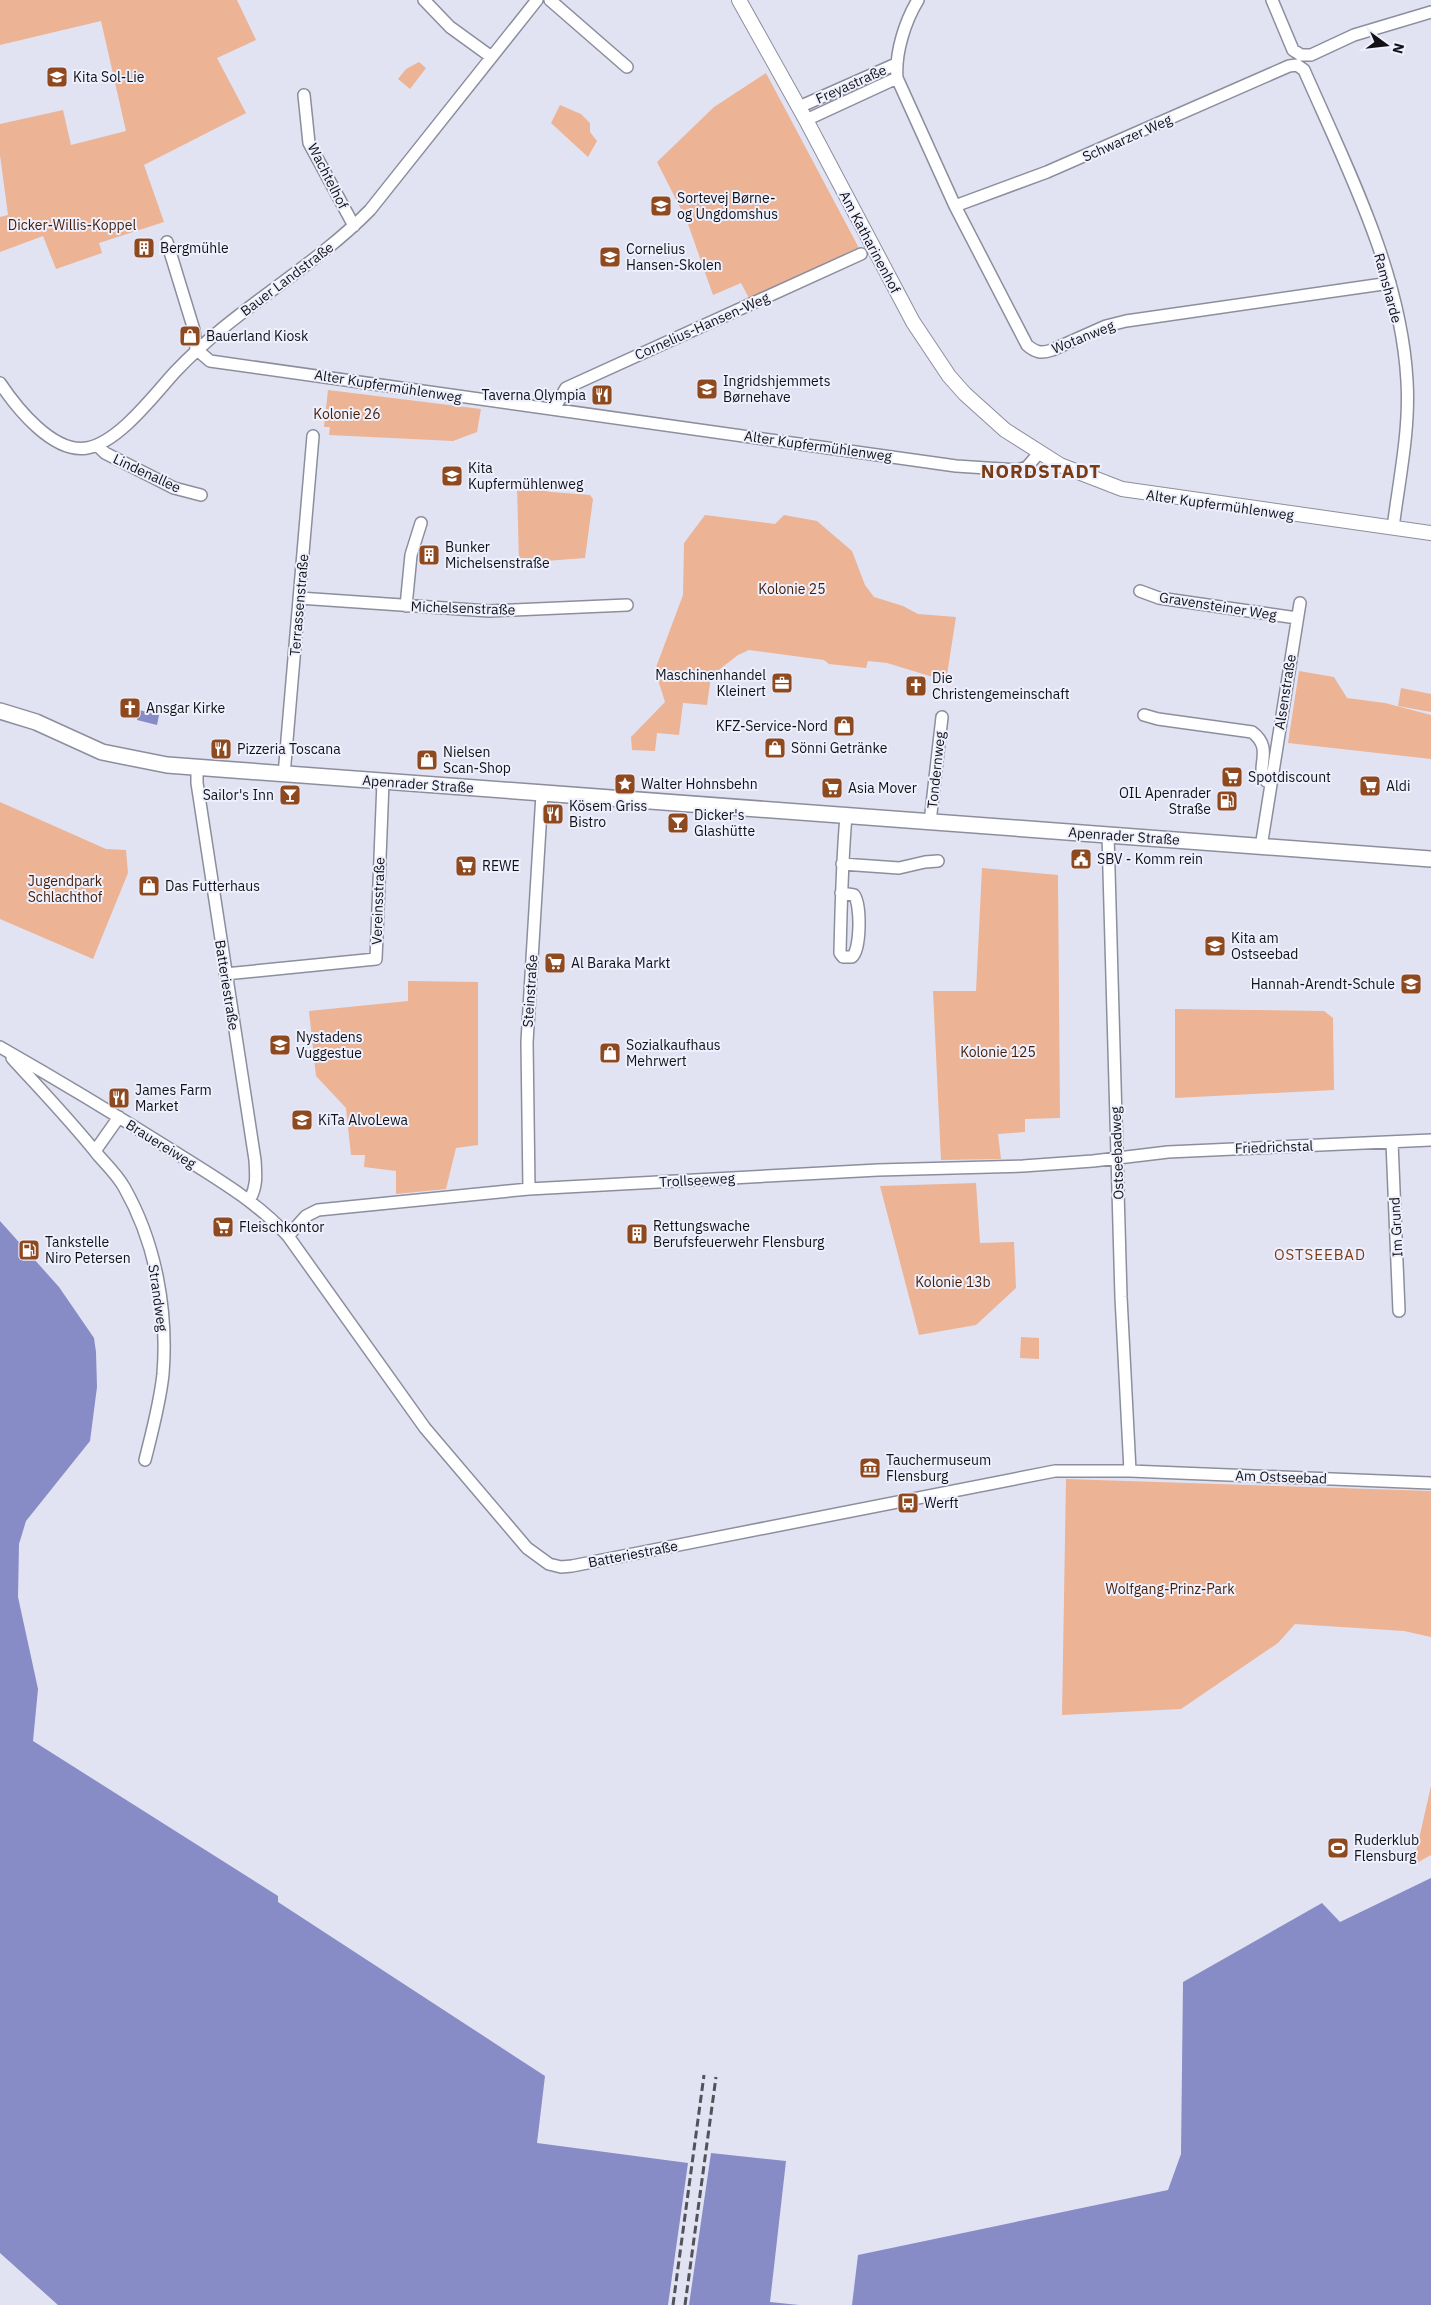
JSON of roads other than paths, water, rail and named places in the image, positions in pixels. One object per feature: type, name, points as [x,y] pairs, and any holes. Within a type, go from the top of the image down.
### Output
[{"type":"main road","name":"Apenrader Straße","points":[[0,711],[36,722],[102,752],[167,765],[1431,859]]},
{"type":"street","points":[[424,0],[450,27],[490,56]]},
{"type":"street","name":"Bauer Landstraße","points":[[97,445],[124,425],[196,349],[354,226],[370,210],[490,56],[537,0]]},
{"type":"street","points":[[550,0],[627,67]]},
{"type":"street","name":"Am Katharinenhof","points":[[739,0],[887,274],[934,356],[965,394],[1004,430],[1038,453]]},
{"type":"street","name":"Freyastraße","points":[[802,114],[896,64],[908,22],[918,0]]},
{"type":"street","name":"Ramsharde","points":[[1272,0],[1352,181],[1390,283],[1405,359],[1407,388],[1406,426],[1393,528]]},
{"type":"street","name":"Schwarzer Weg","points":[[955,206],[1047,172],[1289,66],[1354,35],[1431,12]]},
{"type":"street","name":"Wotanweg","points":[[896,64],[897,78],[955,206],[1027,344],[1038,352],[1052,350],[1106,326],[1126,321],[1390,283]]},
{"type":"street","name":"Freyastraße","points":[[802,114],[897,78]]},
{"type":"street","name":"Wachtelhof","points":[[304,95],[309,143],[354,226]]},
{"type":"street","points":[[166,242],[194,330],[196,349]]},
{"type":"street","name":"Cornelius-Hansen-Weg","points":[[554,409],[566,388],[861,254]]},
{"type":"street","name":"Alter Kupfermühlenweg","points":[[196,349],[210,361],[994,469],[1018,470],[1027,467],[1038,453],[1086,477],[1122,490],[1431,534]]},
{"type":"street","points":[[0,383],[27,420],[45,434],[74,447],[86,448],[97,445]]},
{"type":"street","name":"Terrassenstraße","points":[[284,775],[313,436]]},
{"type":"street","name":"Lindenallee","points":[[97,445],[105,453],[174,488],[201,495]]},
{"type":"street","points":[[406,606],[411,555],[421,523]]},
{"type":"street","name":"Gravensteiner Weg","points":[[1140,591],[1159,598],[1297,618]]},
{"type":"street","name":"Michelsenstraße","points":[[299,598],[489,611],[627,606]]},
{"type":"street","name":"Alsenstraße","points":[[1261,846],[1300,602]]},
{"type":"street","name":"Alsenstraße","points":[[1144,715],[1158,719],[1252,732],[1258,737],[1264,748],[1262,775],[1271,782]]},
{"type":"street","name":"Tondernweg","points":[[930,822],[942,717]]},
{"type":"street","name":"Batteriestraße","points":[[197,768],[197,783],[225,974],[255,1160],[256,1183],[250,1200]]},
{"type":"street","name":"Vereinsstraße","points":[[225,974],[376,959],[383,782]]},
{"type":"street","name":"Steinstraße","points":[[529,1189],[526,1069],[542,794]]},
{"type":"street","points":[[841,893],[854,895],[858,905],[857,949],[852,957],[843,957],[840,953],[841,893],[842,864],[846,816]]},
{"type":"street","name":"Ostseebadweg","points":[[1108,835],[1121,1297],[1130,1471]]},
{"type":"street","points":[[842,864],[898,868],[938,861]]},
{"type":"street","name":"Brauereiweg","points":[[2,1049],[119,1117],[250,1200],[288,1236]]},
{"type":"street","name":"Strandweg","points":[[2,1049],[95,1151],[123,1186],[138,1214],[157,1273],[164,1345],[163,1376],[145,1460]]},
{"type":"street","points":[[95,1151],[119,1117]]},
{"type":"street","name":"Friedrichstal","points":[[1117,1157],[1168,1152],[1431,1140]]},
{"type":"street","name":"Im Grund","points":[[1392,1142],[1399,1311]]},
{"type":"street","name":"Trollseeweg","points":[[288,1236],[306,1216],[318,1210],[529,1189],[878,1170],[1023,1166],[1093,1161],[1117,1157]]},
{"type":"street","name":"Batteriestraße","points":[[288,1236],[436,1442],[527,1548],[549,1564],[560,1567],[572,1566],[1055,1471],[1130,1471]]},
{"type":"street","name":"Am Ostseebad","points":[[1130,1471],[1431,1483]]},
{"type":"water","points":[[139,710],[159,715],[157,725],[137,720]]},
{"type":"water","points":[[0,1221],[59,1287],[94,1338],[96,1352],[97,1387],[90,1441],[26,1521],[19,1544],[18,1597],[38,1689],[33,1741],[278,1896],[278,1902],[545,2076],[537,2143],[688,2163],[668,2305],[58,2305],[0,2253]]},
{"type":"water","points":[[1431,1878],[1431,2305],[852,2305],[858,2255],[1168,2190],[1181,2154],[1183,1982],[1322,1903],[1340,1922]]},
{"type":"water","points":[[711,2153],[786,2161],[770,2302],[799,2305],[689,2305]]},
{"type":"railway","points":[[673,2305],[704,2075]]},
{"type":"railway","points":[[685,2305],[716,2077]]},
{"type":"place","name":"Kita Sol-Lie","points":[[57,77]]},
{"type":"place","name":"Sortevej Børne- og Ungdomshus","points":[[661,206]]},
{"type":"place","name":"Bergmühle","points":[[144,248]]},
{"type":"place","name":"Cornelius Hansen-Skolen","points":[[610,257]]},
{"type":"place","name":"Bauerland Kiosk","points":[[190,336]]},
{"type":"place","name":"Ingridshjemmets Børnehave","points":[[707,389]]},
{"type":"place","name":"Taverna Olympia","points":[[602,395]]},
{"type":"place","name":"Kita Kupfermühlenweg","points":[[452,476]]},
{"type":"place","name":"Bunker Michelsenstraße","points":[[429,555]]},
{"type":"place","name":"Maschinenhandel Kleinert","points":[[782,683]]},
{"type":"place","name":"Die Christengemeinschaft","points":[[916,686]]},
{"type":"place","name":"Ansgar Kirke","points":[[130,708]]},
{"type":"place","name":"KFZ-Service-Nord","points":[[844,726]]},
{"type":"place","name":"Sönni Getränke","points":[[775,748]]},
{"type":"place","name":"Pizzeria Toscana","points":[[221,749]]},
{"type":"place","name":"Nielsen Scan-Shop","points":[[427,760]]},
{"type":"place","name":"Spotdiscount","points":[[1232,777]]},
{"type":"place","name":"Walter Hohnsbehn","points":[[625,784]]},
{"type":"place","name":"Aldi","points":[[1370,786]]},
{"type":"place","name":"Asia Mover","points":[[832,788]]},
{"type":"place","name":"Sailor's Inn","points":[[290,795]]},
{"type":"place","name":"OIL Apenrader Straße","points":[[1227,801]]},
{"type":"place","name":"Kösem Griss Bistro","points":[[553,814]]},
{"type":"place","name":"Dicker's Glashütte","points":[[678,823]]},
{"type":"place","name":"SBV - Komm rein","points":[[1081,859]]},
{"type":"place","name":"REWE","points":[[466,866]]},
{"type":"place","name":"Das Futterhaus","points":[[149,886]]},
{"type":"place","name":"Kita am Ostseebad","points":[[1215,946]]},
{"type":"place","name":"Al Baraka Markt","points":[[555,963]]},
{"type":"place","name":"Hannah-Arendt-Schule","points":[[1411,984]]},
{"type":"place","name":"Nystadens Vuggestue","points":[[280,1045]]},
{"type":"place","name":"Sozialkaufhaus Mehrwert","points":[[610,1053]]},
{"type":"place","name":"James Farm Market","points":[[119,1098]]},
{"type":"place","name":"KiTa AlvoLewa","points":[[302,1120]]},
{"type":"place","name":"Fleischkontor","points":[[223,1227]]},
{"type":"place","name":"Rettungswache Berufsfeuerwehr Flensburg","points":[[637,1234]]},
{"type":"place","name":"Tankstelle Niro Petersen","points":[[29,1250]]},
{"type":"place","name":"Tauchermuseum Flensburg","points":[[870,1468]]},
{"type":"place","name":"Werft","points":[[908,1503]]},
{"type":"place","name":"Ruderklub Flensburg","points":[[1338,1848]]},
{"type":"district","name":"NORDSTADT","points":[[1041,471]]},
{"type":"district","name":"OSTSEEBAD","points":[[1320,1254]]},
{"type":"park label","name":"Dicker-Willis-Koppel","points":[[72,225]]},
{"type":"park label","name":"Kolonie 26","points":[[347,414]]},
{"type":"park label","name":"Kolonie 25","points":[[792,589]]},
{"type":"park label","name":"Jugendpark Schlachthof","points":[[65,890]]},
{"type":"park label","name":"Kolonie 125","points":[[998,1052]]},
{"type":"park label","name":"Kolonie 13b","points":[[953,1282]]},
{"type":"park label","name":"Wolfgang-Prinz-Park","points":[[1170,1589]]}]
